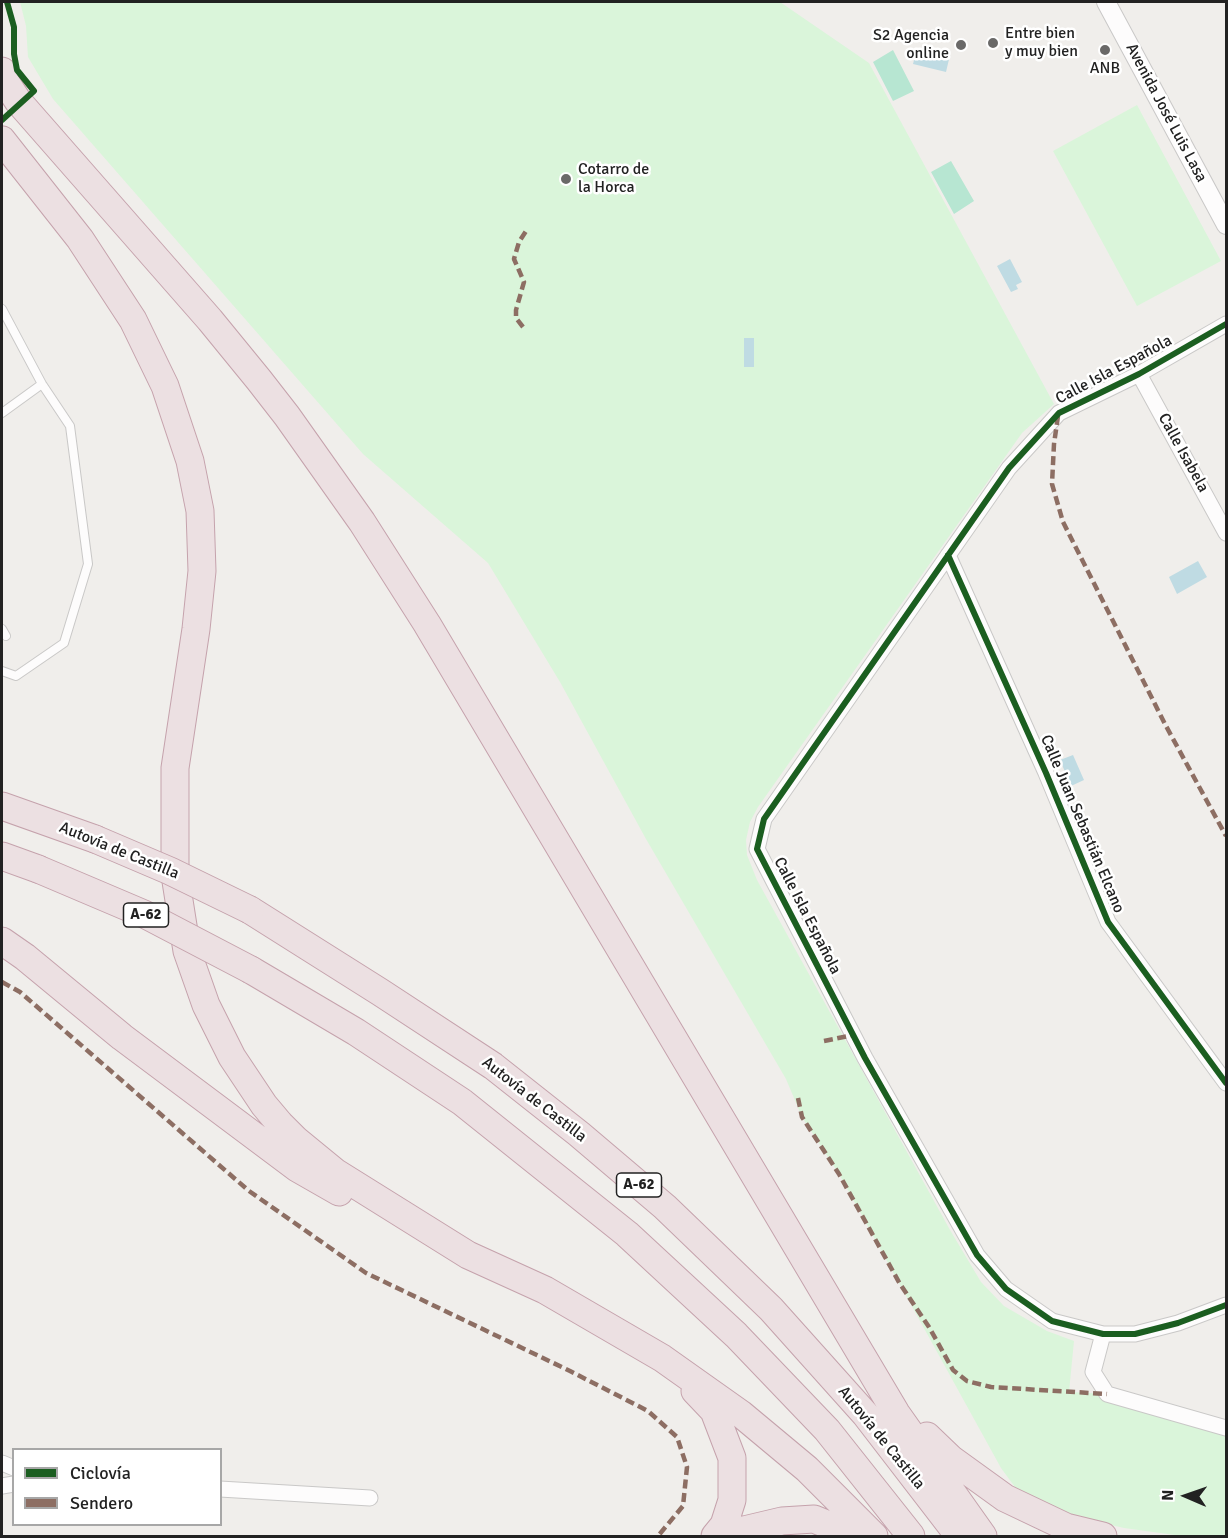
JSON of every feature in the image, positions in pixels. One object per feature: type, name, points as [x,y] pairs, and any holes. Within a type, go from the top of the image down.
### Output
[{"type":"highway","points":[[2,71],[5,81],[18,101],[210,320],[259,380],[362,522],[427,624],[896,1413],[983,1536]]},
{"type":"highway","points":[[2,140],[80,238],[133,320],[165,386],[190,461],[200,511],[202,571],[196,629],[175,768],[174,859],[177,899],[186,951],[206,1005],[217,1031],[248,1083],[264,1105],[296,1140],[344,1177],[468,1255]]},
{"type":"highway","name":"Autovía de Castilla","points":[[2,806],[95,839],[170,871],[250,910],[493,1066],[579,1134],[665,1207],[771,1309],[865,1414],[959,1536]]},
{"type":"highway","name":"A-62","points":[[2,856],[144,914],[251,970],[356,1032],[462,1102],[627,1234],[736,1335],[827,1430],[910,1536]]},
{"type":"highway","points":[[2,941],[122,1036],[297,1168],[412,1232],[545,1290],[662,1358],[741,1414],[807,1469],[874,1536]]},
{"type":"highway","points":[[853,1341],[917,1426],[951,1459],[986,1485],[1023,1508],[1066,1527],[1103,1536]]},
{"type":"highway","points":[[662,1358],[714,1411],[732,1458],[732,1500],[724,1525],[715,1536]]},
{"type":"highway","points":[[738,1536],[744,1530],[773,1523],[814,1519],[855,1536]]},
{"type":"street","name":"Avenida José Luis Lasa","points":[[1106,2],[1227,225]]},
{"type":"street","name":"Calle Isla Española","points":[[1227,324],[1139,374],[1059,412],[1009,468],[764,819],[757,849],[865,1058],[977,1255],[1006,1289],[1052,1321],[1102,1334],[1135,1334],[1178,1323],[1227,1305]]},
{"type":"street","name":"Calle Isabela","points":[[1139,374],[1227,533]]},
{"type":"street","name":"Calle Juan Sebastián Elcano","points":[[948,555],[1046,773],[1108,922],[1227,1083]]},
{"type":"street","points":[[1102,1334],[1093,1372],[1107,1394],[1227,1428]]},
{"type":"street","points":[[222,1490],[370,1498]]},
{"type":"lane","points":[[2,309],[42,384],[70,426],[88,564],[64,643],[15,676],[2,671]]},
{"type":"lane","points":[[2,412],[42,384]]},
{"type":"green space","points":[[20,2],[780,2],[869,63],[1054,404],[1022,433],[758,807],[750,822],[746,840],[747,855],[757,880],[981,1282],[1004,1306],[1047,1331],[1074,1341],[1069,1392],[1107,1394],[1226,1425],[1226,1536],[1182,1536],[1124,1528],[1072,1516],[1020,1494],[1001,1468],[839,1174],[802,1117],[786,1079],[646,839],[560,682],[488,563],[363,454],[53,99],[28,57],[26,26]]},
{"type":"green space","points":[[893,50],[914,91],[893,101],[873,62]]},
{"type":"green space","points":[[1137,105],[1221,261],[1137,306],[1053,151]]},
{"type":"green space","points":[[951,161],[974,201],[954,214],[931,172]]},
{"type":"water","points":[[917,48],[950,55],[946,72],[913,64]]},
{"type":"water","points":[[1010,259],[1022,282],[1016,285],[1018,289],[1011,292],[997,266]]},
{"type":"water","points":[[744,338],[754,338],[754,367],[744,367]]},
{"type":"water","points":[[1198,561],[1207,577],[1177,594],[1169,577]]},
{"type":"water","points":[[1073,755],[1084,780],[1071,786],[1060,760]]},
{"type":"marked path","points":[[523,327],[516,318],[516,310],[524,282],[514,259],[519,242],[528,228]]},
{"type":"marked path","points":[[1058,416],[1052,484],[1063,522],[1166,726],[1226,836]]},
{"type":"marked path","points":[[2,982],[20,992],[249,1191],[366,1273],[648,1411],[677,1437],[687,1467],[683,1506],[658,1536]]},
{"type":"marked path","points":[[824,1041],[853,1035]]},
{"type":"marked path","points":[[798,1098],[802,1117],[839,1174],[900,1284],[929,1327],[953,1370],[967,1381],[991,1387],[1107,1394]]},
{"type":"cycle path","points":[[2,120],[34,91],[17,70],[14,54],[14,27],[7,2]]},
{"type":"cycle path","points":[[1226,324],[1139,374],[1059,413],[1009,468],[764,819],[757,849],[865,1058],[977,1255],[1006,1289],[1052,1321],[1103,1334],[1135,1334],[1178,1323],[1226,1305]]},
{"type":"cycle path","points":[[948,555],[1046,773],[1108,922],[1226,1083]]},
{"type":"place","name":"Entre bien y muy bien","points":[[993,43]]},
{"type":"place","name":"S2 Agencia online","points":[[961,45]]},
{"type":"place","name":"ANB","points":[[1105,50]]},
{"type":"place","name":"Cotarro de la Horca","points":[[566,179]]}]
